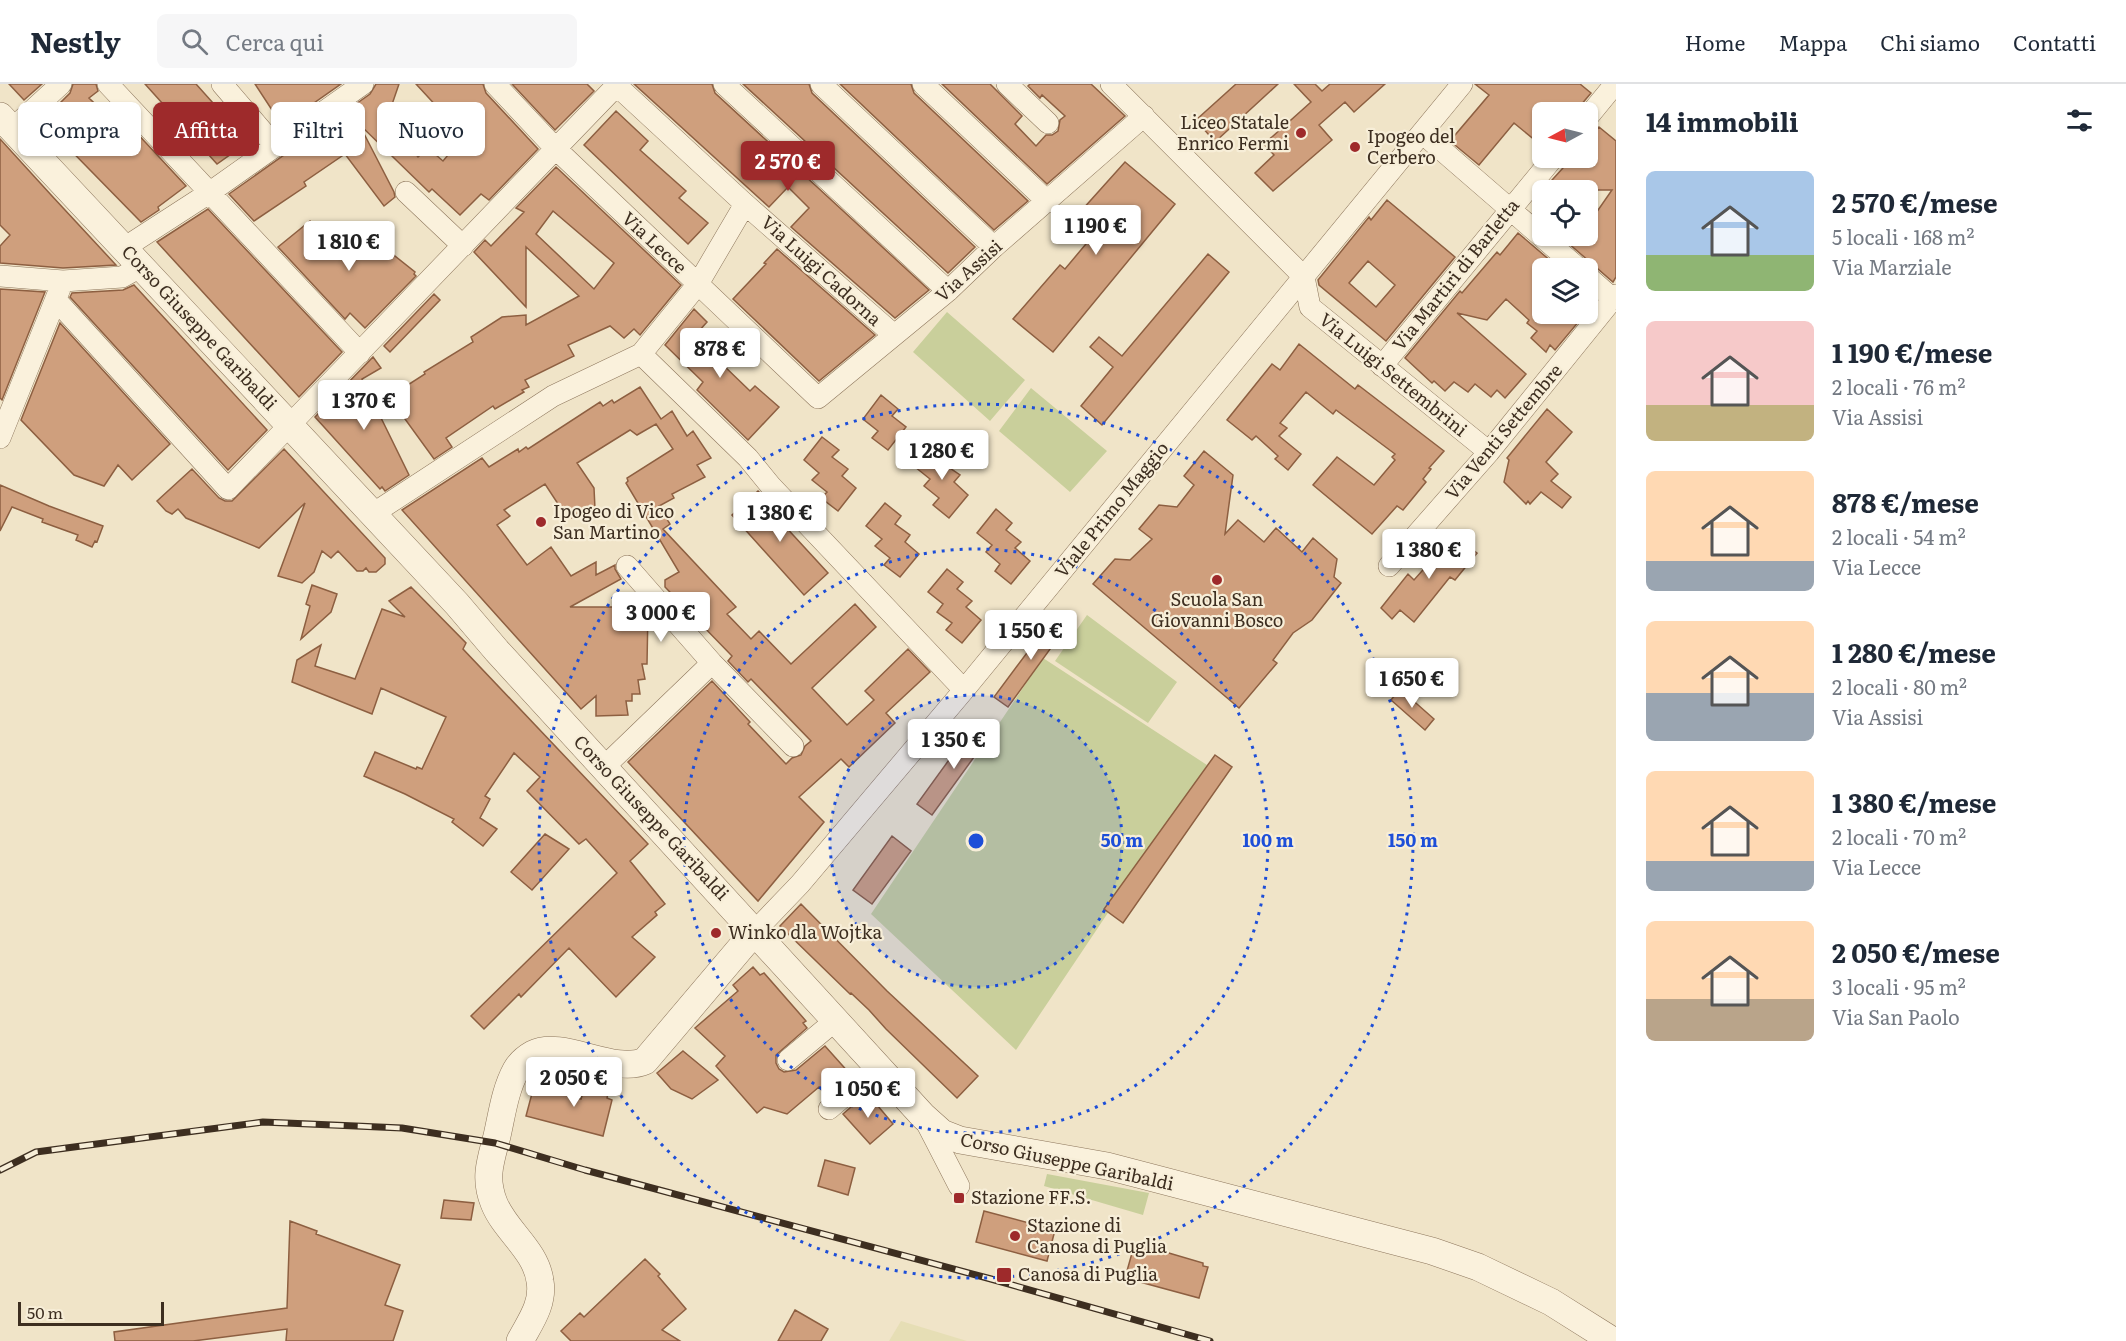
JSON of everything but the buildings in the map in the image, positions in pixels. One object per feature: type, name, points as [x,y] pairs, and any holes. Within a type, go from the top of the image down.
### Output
[{"type":"street","points":[[6,122],[61,84]]},
{"type":"street","points":[[108,84],[360,353]]},
{"type":"street","points":[[222,84],[271,141]]},
{"type":"street","name":"Via Lecce","points":[[495,84],[556,149],[818,398]]},
{"type":"street","points":[[724,84],[948,291]]},
{"type":"street","points":[[821,84],[994,247]]},
{"type":"street","points":[[923,84],[1048,202]]},
{"type":"street","points":[[1007,84],[1048,123]]},
{"type":"street","points":[[1111,84],[1304,277]]},
{"type":"street","name":"Viale Primo Maggio","points":[[755,931],[800,884],[964,690],[1462,84]]},
{"type":"street","points":[[59,290],[228,489],[616,85]]},
{"type":"street","name":"Via Luigi Cadorna","points":[[616,85],[745,204],[894,335]]},
{"type":"street","points":[[336,102],[358,86]]},
{"type":"street","points":[[1598,105],[1610,90]]},
{"type":"street","name":"Via Assisi","points":[[818,398],[948,291],[994,247],[1144,116]]},
{"type":"street","name":"Corso Giuseppe Garibaldi","points":[[6,122],[457,604],[923,1116],[942,1133],[960,1140],[1107,1166],[1432,1251],[1478,1267],[1551,1302],[1613,1341]]},
{"type":"street","points":[[1422,133],[1566,258]]},
{"type":"street","points":[[0,276],[59,290],[122,277],[133,257],[209,193],[271,149]]},
{"type":"street","name":"Via Martiri di Barletta","points":[[1382,366],[1544,168]]},
{"type":"street","points":[[406,192],[463,246]]},
{"type":"street","points":[[371,514],[553,396],[641,354],[698,284],[745,204]]},
{"type":"street","name":"Via Luigi Settembrini","points":[[1304,277],[1310,307],[1489,452]]},
{"type":"street","points":[[1598,285],[1614,297]]},
{"type":"street","points":[[0,438],[59,290]]},
{"type":"street","name":"Via Venti Settembre","points":[[1389,566],[1489,452],[1614,297]]},
{"type":"street","points":[[641,354],[748,458],[770,485],[964,690]]},
{"type":"street","points":[[627,566],[712,663],[793,746]]},
{"type":"street","points":[[604,767],[712,663]]},
{"type":"street","points":[[520,1341],[539,1303],[541,1282],[529,1255],[496,1208],[491,1195],[489,1178],[490,1164],[505,1101],[518,1067],[528,1057],[544,1051],[627,1064],[645,1061],[755,931]]},
{"type":"street","points":[[788,1060],[836,1020]]},
{"type":"street","points":[[829,1109],[879,1067]]},
{"type":"street","points":[[923,1116],[959,1186]]},
{"type":"shaded area","points":[[901,1321],[967,1341],[889,1341]]},
{"type":"green space","points":[[947,312],[1025,380],[990,421],[913,352]]},
{"type":"green space","points":[[1031,388],[1107,451],[1070,492],[999,431]]},
{"type":"green space","points":[[1087,615],[1177,682],[1148,723],[1055,661]]},
{"type":"green space","points":[[1043,658],[1207,765],[1016,1050],[871,914]]},
{"type":"green space","points":[[1047,1174],[1149,1193],[1143,1215],[1044,1186]]},
{"type":"railway","points":[[0,1170],[36,1152],[263,1122],[402,1128],[495,1143],[585,1170],[991,1279],[1210,1341]]},
{"type":"place","name":"Liceo Statale Enrico Fermi","points":[[1301,133]]},
{"type":"place","name":"Ipogeo del Cerbero","points":[[1355,147]]},
{"type":"place","name":"Ipogeo di Vico San Martino","points":[[541,522]]},
{"type":"place","name":"Scuola San Giovanni Bosco","points":[[1217,580]]},
{"type":"place","name":"Winko dla Wojtka","points":[[716,933]]},
{"type":"place","name":"Stazione FF.S.","points":[[959,1198]]},
{"type":"place","name":"Stazione di Canosa di Puglia","points":[[1015,1236]]},
{"type":"place","name":"Canosa di Puglia","points":[[1004,1275]]}]
